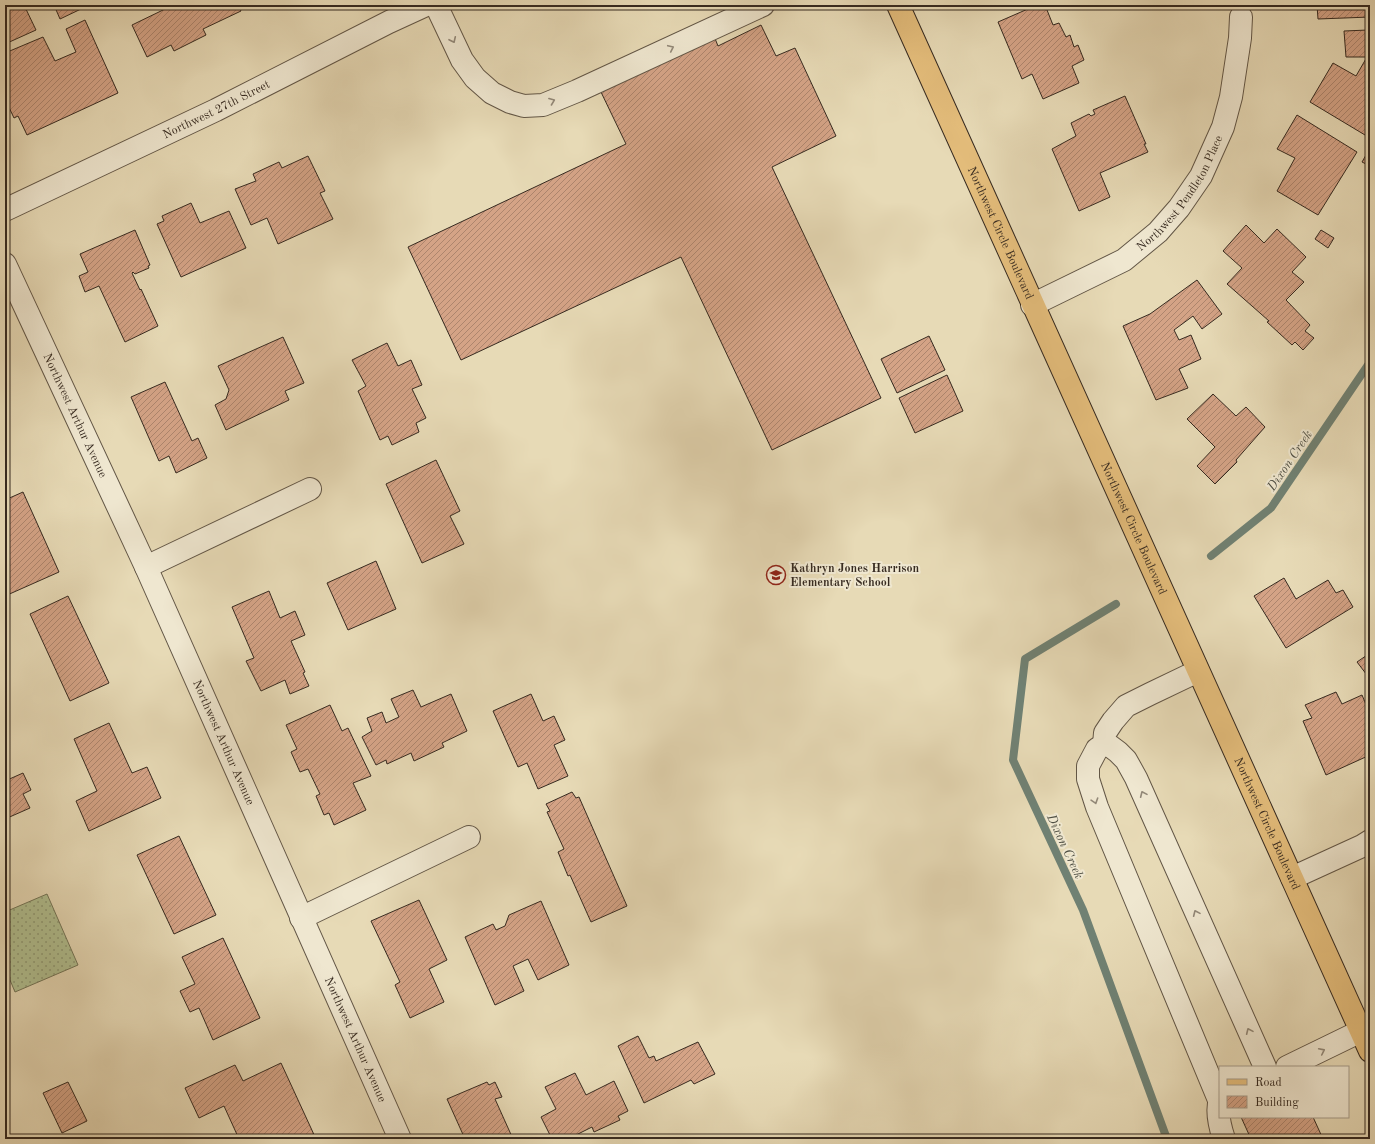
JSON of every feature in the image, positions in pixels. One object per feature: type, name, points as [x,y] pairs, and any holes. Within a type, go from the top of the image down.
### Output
[{"type":"main road","name":"Northwest Circle Boulevard","points":[[898,5],[1032,305],[1370,1051]]},
{"type":"street","name":"Northwest 27th Street","points":[[5,210],[216,110],[389,22],[426,5]]},
{"type":"street","points":[[436,5],[462,60],[475,78],[492,93],[510,102],[524,106],[542,105],[577,91],[763,5]]},
{"type":"street","name":"Northwest Pendleton Place","points":[[1032,305],[1124,260],[1158,232],[1179,208],[1200,176],[1223,127],[1231,98],[1240,38],[1241,17]]},
{"type":"street","name":"Northwest Arthur Avenue","points":[[5,264],[146,567],[400,1139]]},
{"type":"street","points":[[146,567],[310,489]]},
{"type":"street","points":[[1104,745],[1105,733],[1126,706],[1198,671]]},
{"type":"street","points":[[1219,1098],[1097,807],[1088,779],[1088,766],[1097,749],[1104,745],[1110,746],[1126,760],[1136,778],[1265,1066]]},
{"type":"street","points":[[301,918],[469,837]]},
{"type":"street","points":[[1292,878],[1370,841]]},
{"type":"street","points":[[1289,1066],[1361,1031]]},
{"type":"street","points":[[1219,1104],[1219,1115]]},
{"type":"street","points":[[1219,1118],[1224,1139]]},
{"type":"green space","points":[[47,894],[78,965],[15,992],[5,968],[5,912]]},
{"type":"building","points":[[5,5],[24,5],[36,30],[5,44]]},
{"type":"building","points":[[54,5],[79,5],[81,9],[60,19]]},
{"type":"building","points":[[160,5],[238,5],[241,11],[203,29],[206,35],[174,51],[171,45],[147,57],[132,25],[163,10]]},
{"type":"building","points":[[1037,5],[1045,5],[1053,25],[1059,23],[1066,37],[1070,35],[1074,47],[1078,45],[1084,60],[1072,66],[1079,83],[1043,99],[1032,74],[1022,79],[998,22]]},
{"type":"building","points":[[1317,5],[1370,5],[1370,17],[1318,19]]},
{"type":"building","points":[[85,20],[118,93],[27,135],[18,116],[14,118],[5,99],[5,53],[43,37],[55,61],[76,52],[66,29]]},
{"type":"building","points":[[761,25],[776,56],[795,48],[836,136],[772,167],[881,398],[772,450],[681,257],[461,360],[408,247],[626,144],[600,90],[714,36],[718,46]]},
{"type":"building","points":[[1368,27],[1370,27],[1370,127],[1365,135],[1310,102],[1333,63],[1356,76],[1367,57],[1346,57],[1344,31],[1368,30]]},
{"type":"building","points":[[1125,96],[1148,152],[1100,173],[1110,197],[1079,211],[1052,149],[1076,136],[1071,123],[1089,114],[1091,116],[1095,114],[1093,110]]},
{"type":"building","points":[[1297,115],[1357,152],[1318,215],[1277,191],[1295,158],[1277,149]]},
{"type":"building","points":[[1366,155],[1370,157],[1370,166],[1362,162]]},
{"type":"building","points":[[308,156],[325,191],[320,193],[333,219],[278,244],[267,218],[251,225],[235,189],[256,181],[253,174],[279,162],[282,168]]},
{"type":"building","points":[[191,203],[200,223],[229,211],[246,248],[181,277],[157,224],[164,221],[162,216]]},
{"type":"building","points":[[1246,225],[1264,243],[1277,229],[1306,257],[1292,272],[1304,282],[1286,300],[1310,325],[1305,331],[1314,338],[1303,350],[1295,342],[1292,345],[1267,322],[1269,321],[1227,284],[1242,268],[1223,251]]},
{"type":"building","points":[[135,230],[150,265],[148,266],[149,268],[135,274],[133,272],[132,273],[158,326],[125,342],[99,286],[85,292],[79,276],[88,272],[80,254]]},
{"type":"building","points":[[1321,230],[1334,238],[1328,248],[1315,239]]},
{"type":"building","points":[[1197,280],[1222,314],[1202,329],[1193,316],[1174,330],[1179,340],[1191,335],[1201,359],[1179,369],[1188,388],[1156,400],[1123,326],[1150,314]]},
{"type":"building","points":[[929,336],[945,370],[897,393],[881,359]]},
{"type":"building","points":[[283,337],[304,383],[285,391],[289,400],[226,430],[215,405],[226,399],[229,390],[218,366]]},
{"type":"building","points":[[387,343],[398,366],[411,360],[422,385],[412,389],[426,418],[416,423],[419,432],[392,445],[388,436],[380,440],[358,391],[366,386],[352,360]]},
{"type":"building","points":[[947,375],[963,411],[915,433],[899,398]]},
{"type":"building","points":[[165,382],[192,441],[198,438],[207,458],[176,473],[169,456],[159,461],[131,397]]},
{"type":"building","points":[[1213,394],[1236,416],[1246,407],[1265,427],[1236,460],[1237,462],[1215,484],[1197,466],[1215,447],[1187,419]]},
{"type":"building","points":[[436,460],[460,511],[450,516],[464,544],[422,563],[386,484]]},
{"type":"building","points":[[23,492],[59,572],[5,596],[5,500]]},
{"type":"building","points":[[376,561],[396,609],[348,630],[327,583]]},
{"type":"building","points":[[1284,578],[1296,599],[1328,580],[1336,593],[1343,590],[1353,607],[1286,648],[1254,596]]},
{"type":"building","points":[[269,591],[280,618],[295,611],[305,635],[291,641],[305,672],[303,673],[309,686],[290,694],[285,680],[261,691],[246,661],[254,658],[232,607]]},
{"type":"building","points":[[68,596],[109,683],[70,701],[30,614]]},
{"type":"building","points":[[1370,653],[1370,679],[1357,662]]},
{"type":"building","points":[[413,690],[421,707],[451,694],[467,731],[442,743],[444,747],[414,761],[411,753],[387,764],[386,760],[376,765],[362,737],[372,731],[367,718],[382,712],[386,723],[399,717],[391,699]]},
{"type":"building","points":[[1336,692],[1342,704],[1362,695],[1370,714],[1370,755],[1326,775],[1303,721],[1312,718],[1305,705]]},
{"type":"building","points":[[531,694],[543,721],[554,716],[565,740],[554,745],[568,776],[538,789],[527,763],[518,767],[493,711]]},
{"type":"building","points":[[330,705],[342,731],[348,728],[371,776],[353,783],[366,810],[334,825],[329,813],[324,815],[316,796],[320,794],[308,769],[300,772],[291,752],[297,749],[286,725]]},
{"type":"building","points":[[109,723],[132,773],[147,767],[161,798],[89,831],[76,801],[97,791],[74,739]]},
{"type":"building","points":[[23,773],[31,790],[23,794],[30,808],[5,819],[5,781]]},
{"type":"building","points":[[572,792],[576,798],[579,797],[627,906],[591,922],[558,852],[564,849],[547,812],[550,811],[546,804]]},
{"type":"building","points":[[179,836],[216,915],[174,934],[137,855]]},
{"type":"building","points":[[419,900],[447,960],[429,969],[444,1002],[410,1018],[395,985],[400,982],[371,921]]},
{"type":"building","points":[[541,901],[569,965],[538,980],[528,959],[513,966],[524,991],[495,1005],[465,937],[493,924],[496,930],[505,926],[509,915]]},
{"type":"building","points":[[223,938],[260,1018],[213,1040],[199,1008],[190,1012],[180,991],[195,984],[182,957]]},
{"type":"building","points":[[638,1036],[649,1058],[654,1056],[656,1061],[698,1042],[715,1074],[694,1084],[691,1080],[644,1103],[618,1046]]},
{"type":"building","points":[[281,1063],[316,1139],[239,1139],[224,1106],[199,1118],[185,1088],[235,1065],[243,1081]]},
{"type":"building","points":[[575,1073],[586,1095],[614,1081],[628,1111],[618,1116],[620,1120],[594,1132],[592,1127],[568,1139],[552,1139],[541,1117],[556,1109],[545,1087]]},
{"type":"building","points":[[68,1082],[87,1121],[62,1133],[43,1093]]},
{"type":"building","points":[[487,1082],[489,1085],[495,1082],[502,1097],[495,1099],[513,1139],[465,1139],[447,1099]]},
{"type":"building","points":[[1241,1118],[1313,1118],[1323,1139],[1251,1139]]},
{"type":"waterway","name":"Dixon Creek","points":[[1211,556],[1271,508],[1370,362]]},
{"type":"waterway","name":"Dixon Creek","points":[[1116,604],[1025,659],[1013,760],[1083,910],[1167,1139]]},
{"type":"place","name":"Kathryn Jones Harrison Elementary School","points":[[776,575]]}]
